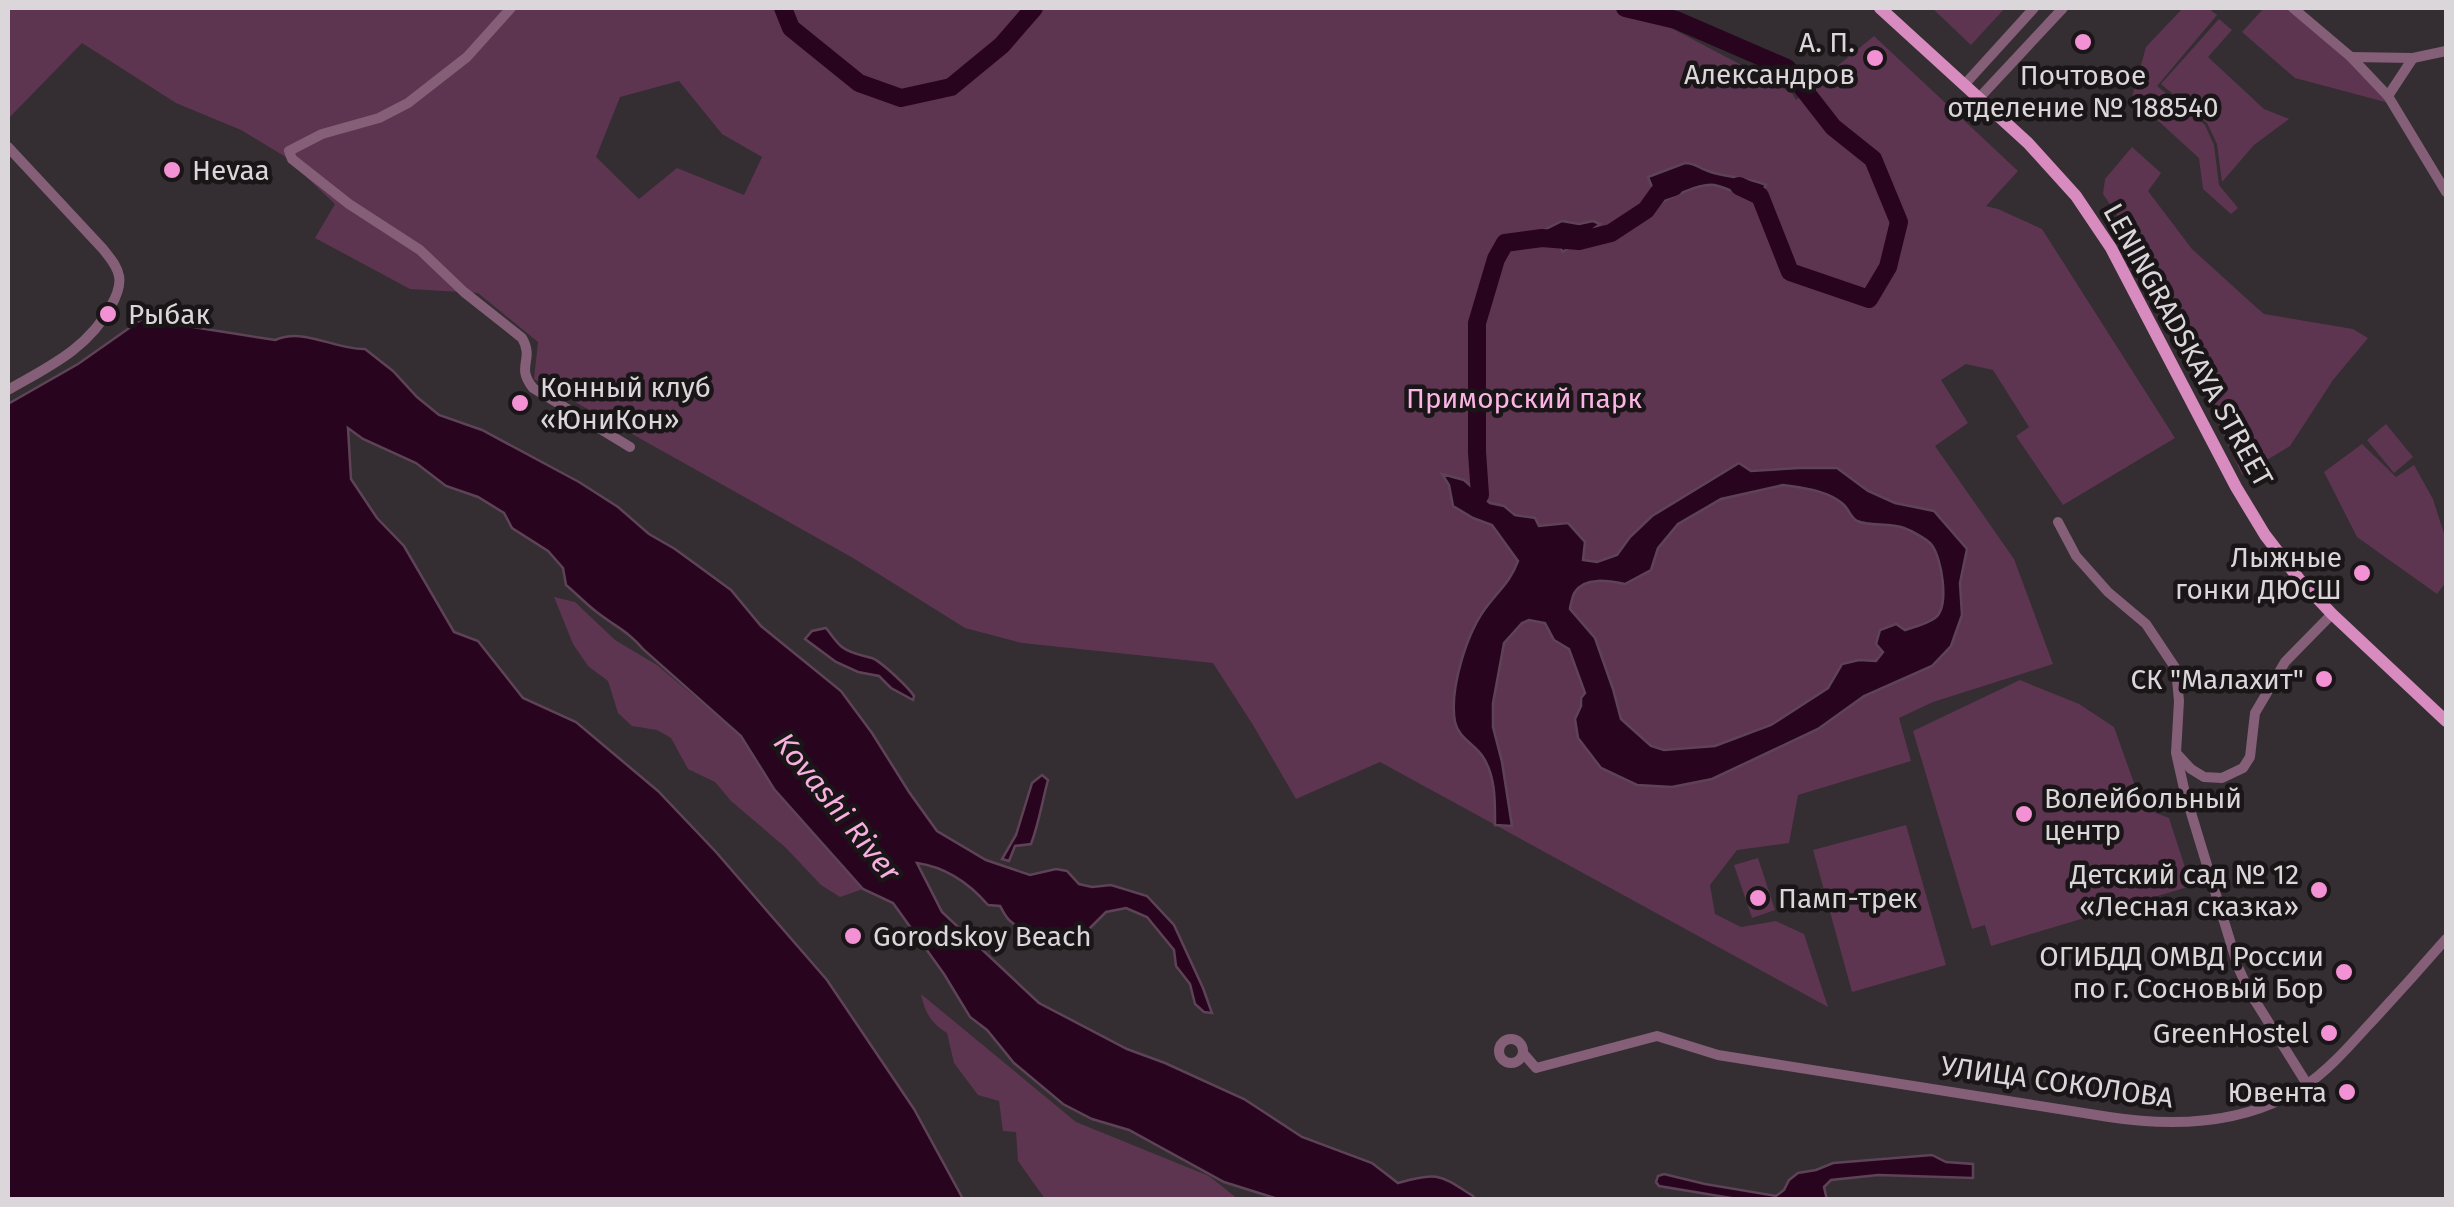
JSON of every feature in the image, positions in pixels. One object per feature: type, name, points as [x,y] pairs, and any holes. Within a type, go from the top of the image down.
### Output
[{"type":"main road","name":"LENINGRADSKAYA STREET","points":[[1880,8],[2057,172],[2111,248],[2230,477],[2264,534],[2332,614],[2445,718]]},
{"type":"street","points":[[511,8],[467,57],[408,104],[379,118],[322,134],[289,152],[292,159],[349,204],[420,250],[464,292],[522,338],[528,357],[523,369],[525,379],[533,388],[630,447]]},
{"type":"street","points":[[1965,84],[2034,8]]},
{"type":"street","points":[[1980,98],[2063,8]]},
{"type":"street","points":[[2293,8],[2388,96],[2446,192]]},
{"type":"street","points":[[2350,57],[2413,58],[2446,51]]},
{"type":"street","points":[[2388,96],[2413,58]]},
{"type":"street","points":[[8,148],[103,249],[120,280],[110,308],[89,338],[66,357],[8,390]]},
{"type":"street","points":[[2058,522],[2076,556],[2108,592],[2146,624],[2176,669],[2176,753],[2238,967],[2307,1084]]},
{"type":"street","points":[[2176,753],[2204,777],[2222,778],[2243,768],[2250,757],[2254,713],[2285,662],[2332,614]]},
{"type":"street","name":"УЛИЦА СОКОЛОВА","points":[[1523,1053],[1536,1068],[1657,1036],[1718,1055],[2144,1122],[2204,1121],[2278,1100],[2307,1084],[2332,1065],[2446,940]]},
{"type":"green space","name":"Приморский парк","points":[[8,8],[1633,8],[1791,91],[1796,100],[1874,36],[2018,171],[1986,206],[2042,229],[2175,438],[2063,505],[2016,436],[2029,427],[1993,370],[1966,364],[1941,380],[1968,423],[1935,446],[2014,559],[2053,664],[1933,702],[1899,718],[1911,761],[1798,795],[1789,843],[1737,850],[1710,885],[1715,914],[1741,927],[1776,921],[1804,934],[1828,1007],[1380,762],[1296,799],[1213,663],[1022,643],[965,628],[853,558],[534,379],[538,342],[478,293],[410,289],[315,238],[335,204],[284,156],[241,130],[176,103],[82,43],[8,119]],"holes":[[[679,81],[722,134],[762,157],[744,195],[677,168],[639,199],[596,157],[620,97]]]},
{"type":"green space","points":[[1932,8],[2005,8],[1971,45]]},
{"type":"green space","points":[[2183,8],[2208,8],[2217,15],[2157,86],[2205,125],[2214,145],[2219,185],[2238,208],[2231,214],[2203,189],[2199,158],[2132,97],[2146,47]]},
{"type":"green space","points":[[2264,8],[2288,8],[2348,59],[2389,103],[2295,78],[2242,32]]},
{"type":"green space","points":[[2219,19],[2232,30],[2208,57],[2264,109],[2289,119],[2254,145],[2222,182],[2217,144],[2207,123],[2161,84]]},
{"type":"green space","points":[[2132,147],[2161,173],[2148,191],[2192,249],[2264,314],[2353,329],[2368,338],[2333,380],[2290,446],[2242,475],[2131,236],[2103,194],[2105,179]]},
{"type":"green space","points":[[2386,424],[2413,457],[2394,473],[2367,440]]},
{"type":"green space","points":[[2362,444],[2396,477],[2414,465],[2433,499],[2446,540],[2446,582],[2437,594],[2357,537],[2324,472]]},
{"type":"green space","points":[[554,597],[575,602],[615,640],[657,665],[741,736],[774,789],[863,889],[840,897],[821,885],[715,782],[688,769],[671,738],[657,730],[632,726],[618,713],[608,681],[588,666],[573,644]]},
{"type":"green space","points":[[2020,680],[2079,704],[2114,727],[2143,808],[2169,818],[2191,886],[1991,946],[1985,925],[1972,929],[1913,731]]},
{"type":"green space","points":[[1906,825],[1946,965],[1852,992],[1813,850]]},
{"type":"green space","name":"Памп-трек","points":[[1758,858],[1775,910],[1752,918],[1734,865]]},
{"type":"green space","points":[[921,994],[1076,1122],[1209,1176],[1238,1199],[1045,1199],[1018,1161],[1016,1132],[1003,1131],[999,1101],[978,1095],[954,1063],[947,1033],[930,1017]]},
{"type":"water","points":[[1685,163],[1766,185],[1760,196],[1714,185],[1698,187],[1646,210],[1659,192],[1648,177]]},
{"type":"water","points":[[1562,221],[1600,224],[1563,252],[1550,240],[1540,245],[1526,238],[1497,244],[1499,237],[1536,234]]},
{"type":"water","name":"Kovashi River","points":[[142,319],[275,340],[308,337],[365,349],[439,415],[482,430],[618,507],[649,534],[731,590],[761,626],[841,691],[937,831],[986,860],[1030,875],[1056,869],[1067,871],[1079,884],[1111,885],[1147,896],[1174,925],[1212,1013],[1195,1004],[1190,984],[1176,966],[1174,950],[1147,917],[1126,908],[1106,912],[1082,936],[1034,932],[1016,925],[1000,906],[988,905],[956,877],[917,863],[942,912],[1039,1003],[1127,1049],[1244,1099],[1302,1137],[1372,1163],[1398,1183],[1438,1177],[1475,1199],[1278,1199],[1224,1182],[1129,1130],[1092,1119],[1063,1104],[1014,1063],[987,1030],[970,1017],[893,903],[863,889],[774,789],[741,736],[633,638],[566,585],[563,568],[548,551],[512,528],[504,513],[478,497],[446,486],[416,463],[348,428],[351,479],[377,518],[404,546],[454,632],[478,641],[523,698],[576,722],[658,791],[716,852],[827,980],[914,1109],[963,1199],[8,1199],[8,404],[78,364]]},
{"type":"water","points":[[1739,463],[1751,471],[1837,468],[1868,491],[1895,503],[1934,511],[1967,549],[1960,583],[1962,615],[1951,646],[1932,666],[1864,696],[1818,729],[1712,779],[1672,787],[1637,785],[1601,768],[1578,738],[1575,719],[1585,693],[1569,649],[1554,640],[1545,623],[1529,620],[1504,643],[1493,703],[1493,727],[1512,826],[1495,825],[1490,773],[1480,752],[1457,728],[1455,693],[1461,661],[1473,630],[1518,561],[1492,525],[1453,506],[1449,485],[1442,474],[1464,480],[1490,503],[1504,506],[1515,515],[1535,518],[1539,526],[1568,523],[1585,542],[1583,560],[1597,562],[1617,555],[1652,516]],"holes":[[[1783,485],[1830,496],[1857,521],[1898,526],[1928,542],[1941,570],[1940,612],[1928,622],[1905,630],[1896,624],[1880,630],[1876,644],[1883,652],[1876,661],[1842,664],[1828,688],[1771,725],[1715,746],[1664,750],[1651,746],[1621,719],[1595,638],[1570,609],[1574,593],[1591,582],[1625,584],[1651,570],[1658,548],[1678,524],[1721,499]]]},
{"type":"water","points":[[826,628],[845,649],[872,658],[888,670],[911,692],[913,700],[879,676],[836,662],[805,639],[812,631]]},
{"type":"water","points":[[1042,775],[1048,780],[1031,844],[1015,846],[1009,861],[1002,859],[1016,835],[1032,783]]},
{"type":"water","points":[[1932,1155],[1946,1162],[1973,1164],[1973,1178],[1878,1175],[1831,1180],[1824,1187],[1827,1200],[1737,1199],[1659,1186],[1656,1182],[1664,1174],[1776,1196],[1798,1173],[1833,1163]]},
{"type":"waterway","points":[[783,8],[791,28],[859,83],[901,98],[951,87],[1002,45],[1034,8]]},
{"type":"waterway","points":[[1625,8],[1676,20],[1787,68],[1833,127],[1873,159],[1899,222],[1888,267],[1869,299],[1790,272],[1760,196],[1739,186]]},
{"type":"waterway","points":[[1480,495],[1477,323],[1496,259],[1505,243],[1542,238],[1579,241],[1611,233],[1646,210],[1659,192],[1674,187]]},
{"type":"place","name":"Почтовое отделение № 188540","points":[[2083,42]]},
{"type":"place","name":"А. П. Александров","points":[[1875,58]]},
{"type":"place","name":"Hevaa","points":[[172,170]]},
{"type":"place","name":"Рыбак","points":[[108,314]]},
{"type":"place","name":"Конный клуб «ЮниКон»","points":[[520,403]]},
{"type":"place","name":"Лыжные гонки ДЮСШ","points":[[2362,573]]},
{"type":"place","name":"СК \"Малахит\"","points":[[2324,679]]},
{"type":"place","name":"Волейбольный центр","points":[[2024,814]]},
{"type":"place","name":"Детский сад № 12 «Лесная сказка»","points":[[2319,890]]},
{"type":"place","name":"Памп-трек","points":[[1758,898]]},
{"type":"place","name":"Gorodskoy Beach","points":[[853,936]]},
{"type":"place","name":"ОГИБДД ОМВД России по г. Сосновый Бор","points":[[2344,972]]},
{"type":"place","name":"GreenHostel","points":[[2329,1033]]},
{"type":"place","name":"Ювента","points":[[2347,1092]]}]
